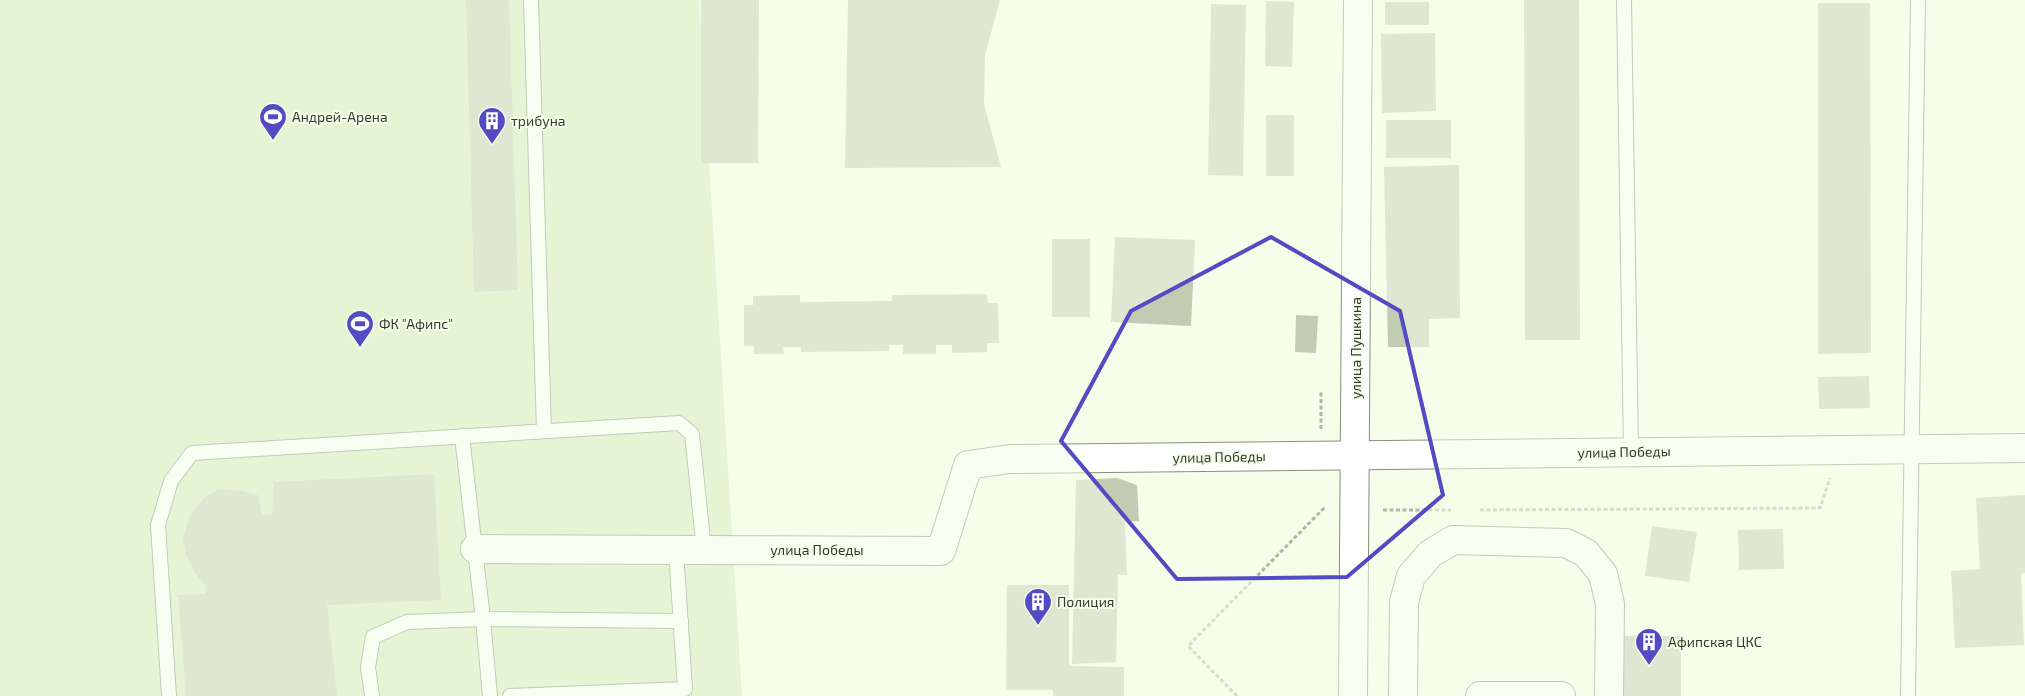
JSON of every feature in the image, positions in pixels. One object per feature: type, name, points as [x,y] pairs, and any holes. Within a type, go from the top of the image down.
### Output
[{"type":"street","name":"улица Пушкина","points":[[1353,696],[1342,506],[1355,455],[1358,0]]},
{"type":"street","name":"улица Победы","points":[[475,549],[940,551],[968,465],[1010,460],[2025,448]]},
{"type":"street","points":[[1403,696],[1404,602],[1411,576],[1430,554],[1453,540],[1566,543],[1586,554],[1603,574],[1610,604],[1609,696]]},
{"type":"street","points":[[1480,696],[1561,696]]},
{"type":"lane","points":[[531,0],[544,431]]},
{"type":"lane","points":[[1624,0],[1631,452]]},
{"type":"lane","points":[[1908,696],[1910,448],[1918,0]]},
{"type":"lane","points":[[169,696],[158,525],[171,481],[192,453],[679,423],[692,434],[704,550]]},
{"type":"lane","points":[[462,436],[490,696]]},
{"type":"lane","points":[[510,696],[685,689],[676,550]]},
{"type":"lane","points":[[372,696],[368,667],[373,637],[407,622],[483,619],[681,621]]},
{"type":"path","points":[[1474,510],[1820,508],[1831,476]]},
{"type":"path","points":[[1237,696],[1188,646],[1342,506],[1454,510]]},
{"type":"highlighted area","points":[[1271,237],[1400,311],[1443,495],[1347,577],[1177,579],[1061,441],[1131,311]]},
{"type":"green space","name":"ФК \"Афипс\"","points":[[0,0],[699,0],[742,696],[0,696]]},
{"type":"building","name":"трибуна","points":[[466,0],[509,0],[518,290],[474,292]]},
{"type":"building","points":[[701,0],[759,0],[758,163],[701,163]]},
{"type":"building","points":[[848,0],[1000,0],[985,55],[984,104],[1001,167],[845,168]]},
{"type":"building","points":[[1524,0],[1579,0],[1580,340],[1525,340]]},
{"type":"building","points":[[1266,1],[1294,2],[1292,67],[1265,66]]},
{"type":"building","points":[[1385,2],[1429,2],[1429,25],[1385,25]]},
{"type":"building","points":[[1818,3],[1870,3],[1871,353],[1818,354]]},
{"type":"building","points":[[1211,4],[1246,5],[1243,176],[1208,175]]},
{"type":"building","points":[[1435,33],[1436,111],[1382,113],[1381,34]]},
{"type":"building","points":[[1266,115],[1294,115],[1294,176],[1266,176]]},
{"type":"building","points":[[1386,120],[1451,120],[1451,158],[1386,158]]},
{"type":"building","points":[[1459,165],[1460,318],[1429,319],[1429,347],[1388,347],[1384,167]]},
{"type":"building","points":[[1115,237],[1195,240],[1191,326],[1111,322]]},
{"type":"building","points":[[1052,239],[1090,239],[1090,317],[1052,317]]},
{"type":"building","points":[[987,294],[988,303],[998,303],[999,343],[987,343],[987,352],[952,353],[952,345],[936,345],[936,354],[903,354],[903,345],[889,345],[889,351],[801,352],[801,347],[783,347],[784,354],[754,354],[754,346],[744,346],[744,305],[753,305],[753,296],[800,295],[800,302],[892,301],[892,295]]},
{"type":"building","points":[[1296,315],[1318,316],[1316,353],[1295,352]]},
{"type":"building","points":[[1869,376],[1870,408],[1819,409],[1818,377]]},
{"type":"building","points":[[434,474],[441,600],[327,605],[337,696],[186,696],[178,595],[206,594],[206,586],[195,573],[186,555],[183,538],[190,515],[205,497],[219,489],[242,491],[258,495],[262,515],[272,514],[274,482]]},
{"type":"building","points":[[1117,478],[1137,485],[1139,521],[1125,522],[1127,575],[1118,575],[1116,662],[1072,664],[1076,480]]},
{"type":"building","points":[[2025,495],[2025,573],[2021,574],[2024,645],[1955,648],[1951,571],[1980,569],[1976,498]]},
{"type":"building","points":[[1652,526],[1697,532],[1689,582],[1645,576]]},
{"type":"building","points":[[1783,529],[1784,569],[1739,570],[1738,530]]},
{"type":"building","name":"Полиция","points":[[1007,585],[1069,585],[1069,666],[1124,667],[1124,696],[1053,696],[1053,690],[1006,690]]},
{"type":"building","name":"Афипская ЦКС","points":[[1616,636],[1681,636],[1681,696],[1616,696]]},
{"type":"place","name":"Андрей-Арена","points":[[273,141]]},
{"type":"place","name":"трибуна","points":[[492,145]]},
{"type":"place","name":"ФК \"Афипс\"","points":[[360,348]]},
{"type":"place","name":"Полиция","points":[[1038,626]]},
{"type":"place","name":"Афипская ЦКС","points":[[1649,666]]}]
